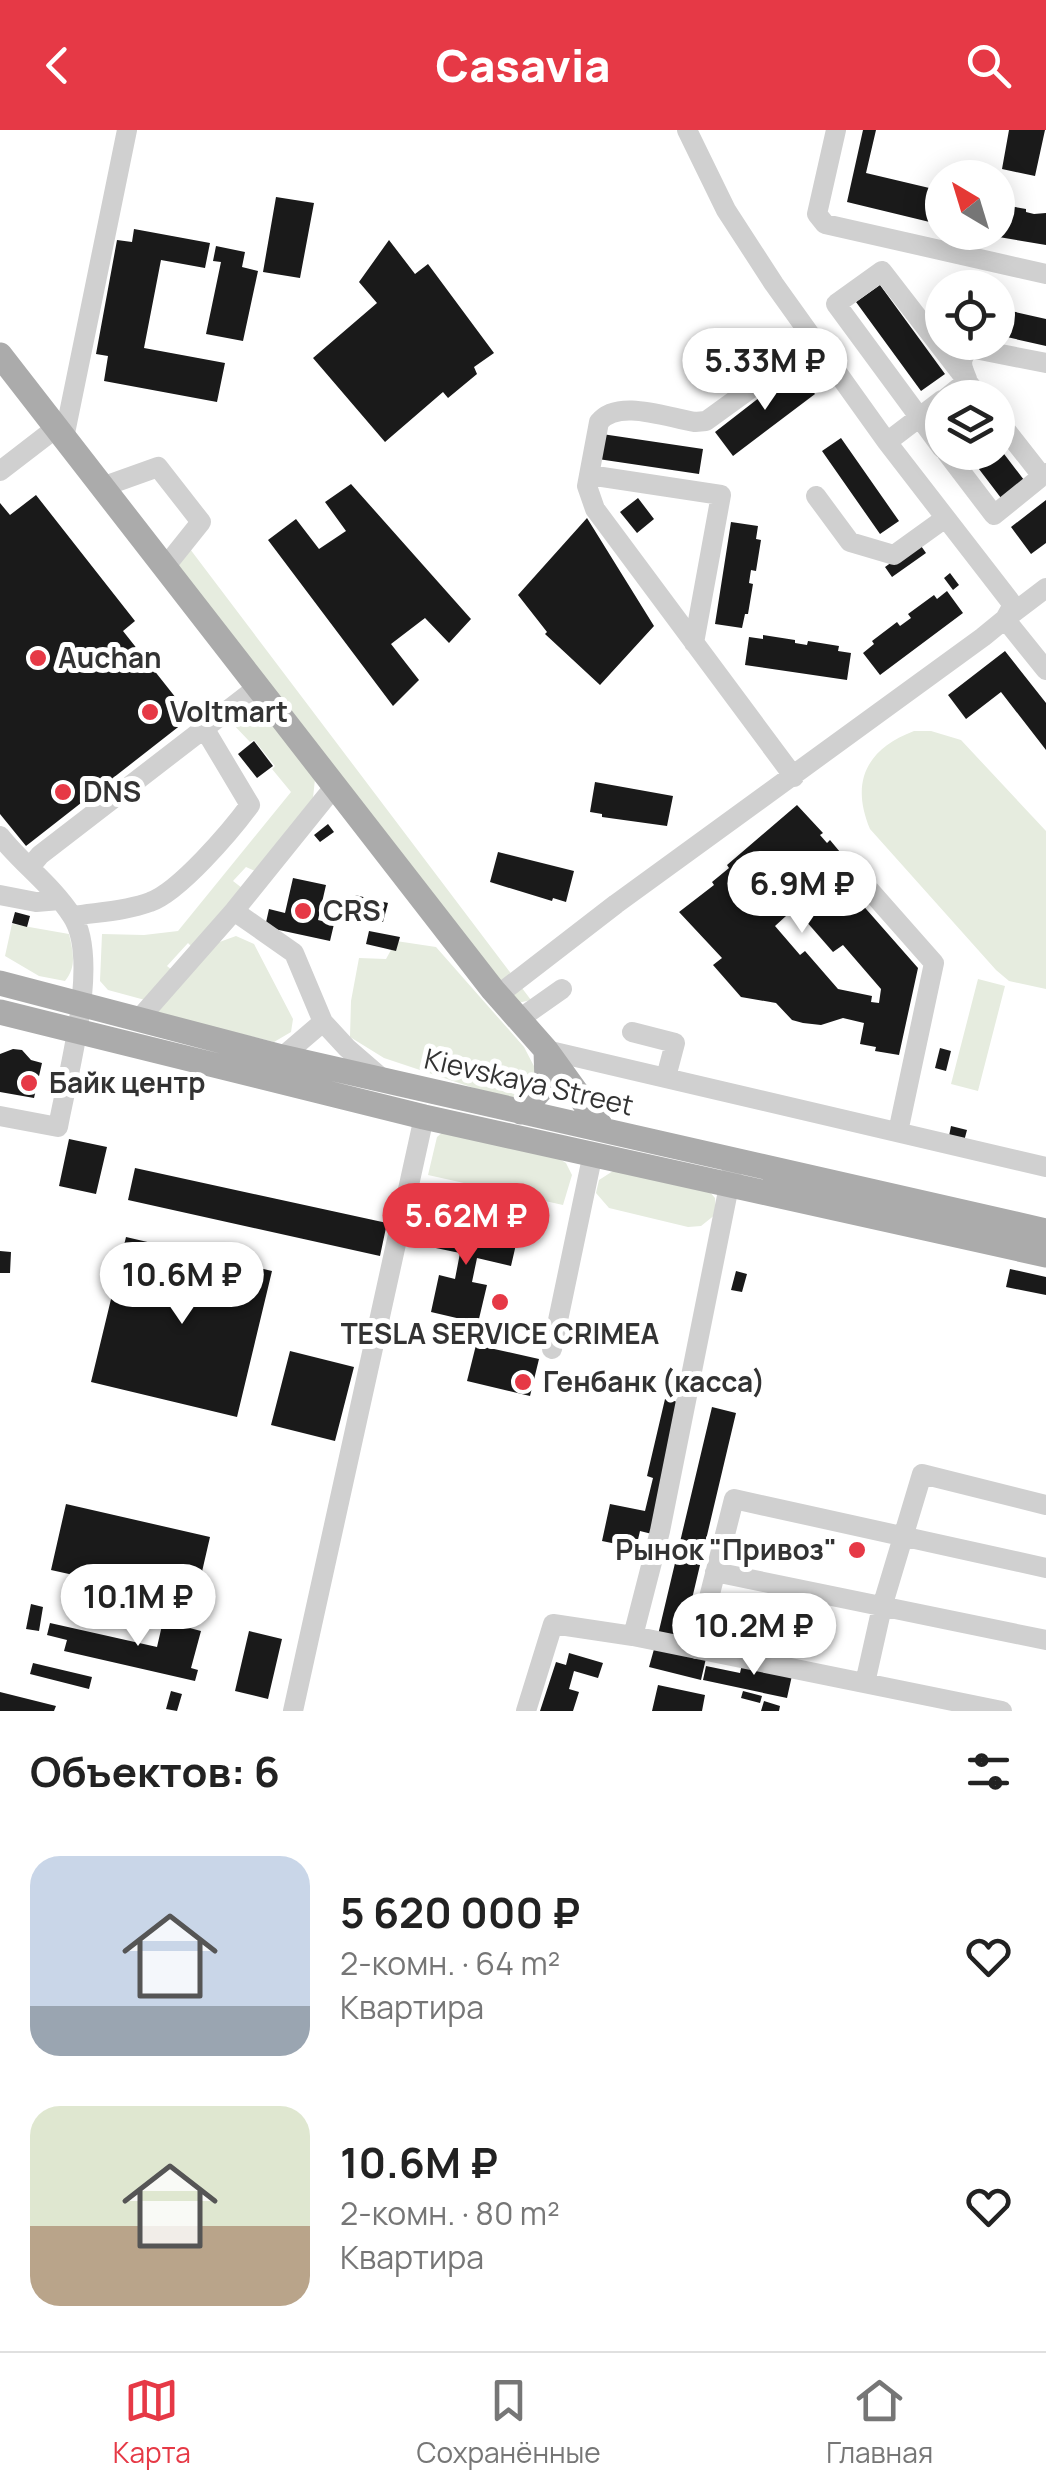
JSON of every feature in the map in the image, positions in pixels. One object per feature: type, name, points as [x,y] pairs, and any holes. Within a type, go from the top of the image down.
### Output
[{"type":"main road","points":[[0,355],[498,996],[546,1050],[598,1141]]},
{"type":"main road","name":"Kievskaya Street","points":[[0,983],[520,1112],[598,1141]]},
{"type":"main road","name":"Kievskaya Street","points":[[0,1012],[424,1117],[598,1141],[732,1172],[1046,1255]]},
{"type":"main road","points":[[520,1112],[547,1083],[546,1050]]},
{"type":"main road","name":"Kievskaya Street","points":[[732,1172],[1046,1231]]},
{"type":"street","points":[[0,470],[60,433],[127,130]]},
{"type":"street","points":[[687,130],[726,210],[774,284],[944,519],[1011,598],[1013,605],[1006,620]]},
{"type":"street","points":[[836,130],[817,214],[825,224],[1046,274]]},
{"type":"street","points":[[890,239],[882,271],[836,304],[925,425]]},
{"type":"street","points":[[882,271],[967,380]]},
{"type":"street","points":[[969,380],[960,365],[961,357],[970,348],[1046,363]]},
{"type":"street","points":[[794,777],[595,509],[587,486],[599,422],[605,414],[618,409],[706,421],[804,350],[821,349]]},
{"type":"street","points":[[887,442],[925,414]]},
{"type":"street","points":[[959,470],[994,515],[1044,474],[1015,440]]},
{"type":"street","points":[[102,488],[158,467],[201,522],[165,567]]},
{"type":"street","points":[[589,475],[721,495],[694,642]]},
{"type":"street","points":[[816,496],[850,542],[894,555],[944,519]]},
{"type":"street","points":[[498,996],[616,904],[794,777],[1046,588]]},
{"type":"street","points":[[1006,620],[1046,670]]},
{"type":"street","points":[[30,867],[40,855],[258,687]]},
{"type":"street","points":[[0,895],[67,908],[148,904],[162,897],[216,846],[250,805],[204,728]]},
{"type":"street","points":[[138,1020],[234,911],[334,786]]},
{"type":"street","points":[[0,836],[67,908],[82,934],[85,952],[81,1004],[58,1127],[0,1116]]},
{"type":"street","points":[[852,870],[934,962],[898,1132]]},
{"type":"street","points":[[234,911],[294,953],[323,1022],[384,1080]]},
{"type":"street","points":[[518,1020],[562,989]]},
{"type":"street","points":[[282,1056],[323,1022]]},
{"type":"street","points":[[632,1032],[676,1043],[666,1077]]},
{"type":"street","points":[[546,1050],[1046,1167]]},
{"type":"street","points":[[293,1711],[424,1117]]},
{"type":"street","points":[[552,1349],[598,1141]]},
{"type":"street","points":[[633,1636],[660,1532],[732,1172]]},
{"type":"street","points":[[865,1683],[882,1606],[922,1474],[1046,1505]]},
{"type":"street","points":[[696,1648],[734,1499],[1046,1568]]},
{"type":"street","points":[[716,1572],[1046,1640]]},
{"type":"street","points":[[526,1711],[553,1624],[696,1648],[1002,1711]]},
{"type":"shaded area","points":[[190,549],[531,1000],[509,1005],[174,571]]},
{"type":"shaded area","points":[[247,708],[265,713],[315,779],[313,798],[255,871],[246,867],[233,881],[242,888],[191,946],[188,943],[167,966],[172,970],[145,1000],[108,990],[100,981],[102,934],[178,931],[291,792],[254,740],[250,742],[230,721]]},
{"type":"shaded area","points":[[914,731],[931,731],[961,740],[1046,831],[1046,989],[1009,981],[996,970],[870,829],[862,796],[867,769],[884,747]]},
{"type":"shaded area","points":[[12,924],[69,934],[73,964],[65,981],[39,976],[5,956]]},
{"type":"shaded area","points":[[236,936],[254,944],[293,1019],[291,1032],[274,1042],[156,1013],[214,944]]},
{"type":"shaded area","points":[[396,941],[436,947],[524,1047],[537,1072],[533,1089],[519,1103],[384,1058],[350,1037],[351,1001],[359,958],[386,959]]},
{"type":"shaded area","points":[[978,979],[1005,986],[978,1091],[951,1084]]},
{"type":"shaded area","points":[[444,1131],[553,1155],[566,1163],[572,1175],[563,1205],[428,1175],[437,1137]]},
{"type":"shaded area","points":[[613,1171],[709,1191],[715,1198],[716,1214],[701,1226],[688,1227],[609,1208],[596,1193],[599,1180]]},
{"type":"building","points":[[863,130],[876,130],[866,173],[925,187],[925,221],[847,202]]},
{"type":"building","points":[[1009,130],[1045,130],[1035,176],[1015,172],[1015,160],[1004,160]]},
{"type":"building","points":[[276,197],[314,203],[300,278],[263,272]]},
{"type":"building","points":[[1015,207],[1034,214],[1046,213],[1046,245],[1015,240]]},
{"type":"building","points":[[134,229],[210,243],[205,268],[161,260],[144,348],[225,363],[217,402],[104,381],[108,356],[96,354],[117,240],[132,242]]},
{"type":"building","points":[[389,240],[415,274],[428,264],[494,353],[474,367],[477,374],[448,398],[443,392],[385,442],[313,358],[377,303],[359,282]]},
{"type":"building","points":[[216,246],[245,252],[242,267],[258,271],[243,341],[206,334],[221,262],[213,261]]},
{"type":"building","points":[[880,285],[925,347],[925,360],[935,360],[945,374],[937,380],[925,380],[921,391],[856,302]]},
{"type":"building","points":[[1015,312],[1046,319],[1046,346],[1015,339]]},
{"type":"building","points":[[796,369],[815,394],[733,456],[715,432]]},
{"type":"building","points":[[602,434],[703,449],[699,474],[598,459]]},
{"type":"building","points":[[841,438],[899,521],[880,534],[822,451]]},
{"type":"building","points":[[1015,468],[1024,480],[1001,498],[980,470]]},
{"type":"building","points":[[351,484],[471,619],[449,643],[425,618],[391,644],[419,680],[393,706],[268,540],[296,519],[319,549],[346,531],[325,502]]},
{"type":"building","points":[[36,495],[135,621],[123,631],[191,717],[26,846],[0,814],[0,503],[10,515]]},
{"type":"building","points":[[638,498],[654,519],[637,533],[620,512]]},
{"type":"building","points":[[1046,500],[1046,543],[1031,554],[1011,527]]},
{"type":"building","points":[[587,518],[654,626],[600,685],[545,634],[518,595]]},
{"type":"building","points":[[731,522],[758,526],[756,539],[761,540],[756,571],[751,570],[749,583],[753,584],[742,628],[715,624]]},
{"type":"building","points":[[919,543],[926,553],[892,577],[885,567]]},
{"type":"building","points":[[950,573],[959,585],[953,590],[944,578]]},
{"type":"building","points":[[947,591],[963,613],[880,675],[863,653],[874,644],[872,641],[897,622],[900,626],[911,618],[908,614],[934,595],[937,599]]},
{"type":"building","points":[[763,635],[807,645],[808,641],[839,646],[838,651],[851,653],[847,680],[745,665],[749,637],[763,639]]},
{"type":"building","points":[[1005,651],[1046,703],[1046,750],[1001,692],[966,719],[948,695]]},
{"type":"building","points":[[254,741],[273,766],[257,778],[238,754]]},
{"type":"building","points":[[595,782],[673,796],[667,826],[590,812]]},
{"type":"building","points":[[797,805],[823,833],[820,835],[827,843],[830,840],[840,852],[837,854],[841,859],[781,911],[786,916],[775,926],[800,955],[805,951],[838,989],[872,996],[871,1002],[879,1003],[881,989],[843,945],[833,952],[805,920],[845,885],[918,968],[899,1055],[860,1044],[864,1023],[843,1018],[821,1025],[803,1023],[792,1020],[776,1003],[741,997],[713,965],[722,958],[679,912],[714,885],[712,882],[729,868],[727,865]]},
{"type":"building","points":[[328,824],[334,832],[320,842],[314,835]]},
{"type":"building","points":[[498,852],[574,871],[566,902],[490,882]]},
{"type":"building","name":"CRS","points":[[293,878],[326,885],[318,920],[334,924],[330,941],[265,927],[269,909],[285,913]]},
{"type":"building","points":[[355,895],[388,903],[383,922],[351,914]]},
{"type":"building","points":[[15,912],[30,916],[27,927],[12,923]]},
{"type":"building","points":[[369,931],[400,937],[396,951],[366,944]]},
{"type":"building","points":[[940,1048],[951,1051],[946,1071],[935,1068]]},
{"type":"building","points":[[22,1050],[31,1060],[42,1063],[34,1098],[0,1092],[0,1054]]},
{"type":"building","points":[[951,1126],[967,1130],[963,1145],[948,1141]]},
{"type":"building","points":[[69,1139],[107,1147],[96,1194],[59,1186]]},
{"type":"building","points":[[135,1168],[387,1223],[380,1256],[128,1200]]},
{"type":"building","points":[[432,1221],[517,1240],[511,1266],[477,1258],[472,1282],[487,1285],[478,1323],[431,1312],[439,1275],[455,1279],[460,1253],[426,1246]]},
{"type":"building","points":[[126,1237],[272,1271],[237,1417],[91,1382]]},
{"type":"building","points":[[0,1251],[11,1252],[10,1273],[0,1273]]},
{"type":"building","points":[[1010,1269],[1046,1277],[1046,1295],[1006,1287]]},
{"type":"building","points":[[736,1271],[747,1274],[742,1292],[731,1290]]},
{"type":"building","points":[[476,1345],[539,1359],[530,1396],[467,1381]]},
{"type":"building","points":[[290,1351],[354,1367],[335,1441],[271,1425]]},
{"type":"building","points":[[665,1399],[683,1403],[652,1534],[640,1531],[636,1548],[602,1541],[610,1504],[645,1511],[653,1478],[647,1476]]},
{"type":"building","points":[[712,1407],[736,1413],[687,1620],[692,1621],[686,1646],[657,1639]]},
{"type":"building","points":[[66,1504],[210,1537],[195,1602],[51,1570]]},
{"type":"building","points":[[31,1604],[43,1607],[39,1631],[26,1629]]},
{"type":"building","points":[[163,1621],[201,1631],[191,1668],[198,1670],[195,1681],[64,1651],[67,1640],[47,1635],[50,1623],[157,1647]]},
{"type":"building","points":[[249,1631],[282,1639],[268,1699],[235,1691]]},
{"type":"building","points":[[656,1642],[707,1654],[701,1680],[649,1667]]},
{"type":"building","points":[[569,1653],[603,1663],[598,1678],[574,1671],[569,1689],[579,1692],[573,1711],[540,1711],[556,1662],[566,1665]]},
{"type":"building","points":[[743,1660],[793,1671],[787,1698],[703,1680],[706,1666],[740,1673]]},
{"type":"building","points":[[33,1663],[92,1677],[89,1689],[30,1674]]},
{"type":"building","points":[[658,1685],[705,1695],[702,1711],[652,1711]]},
{"type":"building","points":[[171,1691],[182,1694],[177,1711],[166,1709]]},
{"type":"building","points":[[743,1691],[762,1696],[760,1703],[741,1698]]},
{"type":"building","points":[[0,1692],[56,1706],[54,1711],[0,1711]]},
{"type":"building","points":[[764,1701],[780,1706],[779,1711],[761,1711]]},
{"type":"place","name":"Auchan","points":[[38,658]]},
{"type":"place","name":"Voltmart","points":[[150,712]]},
{"type":"place","name":"DNS","points":[[63,792]]},
{"type":"place","name":"CRS","points":[[303,911]]},
{"type":"place","name":"Байк центр","points":[[29,1083]]},
{"type":"place","name":"TESLA SERVICE CRIMEA","points":[[500,1302]]},
{"type":"place","name":"Генбанк (касса)","points":[[523,1382]]},
{"type":"place","name":"Рынок \"Привоз\"","points":[[857,1550]]}]
